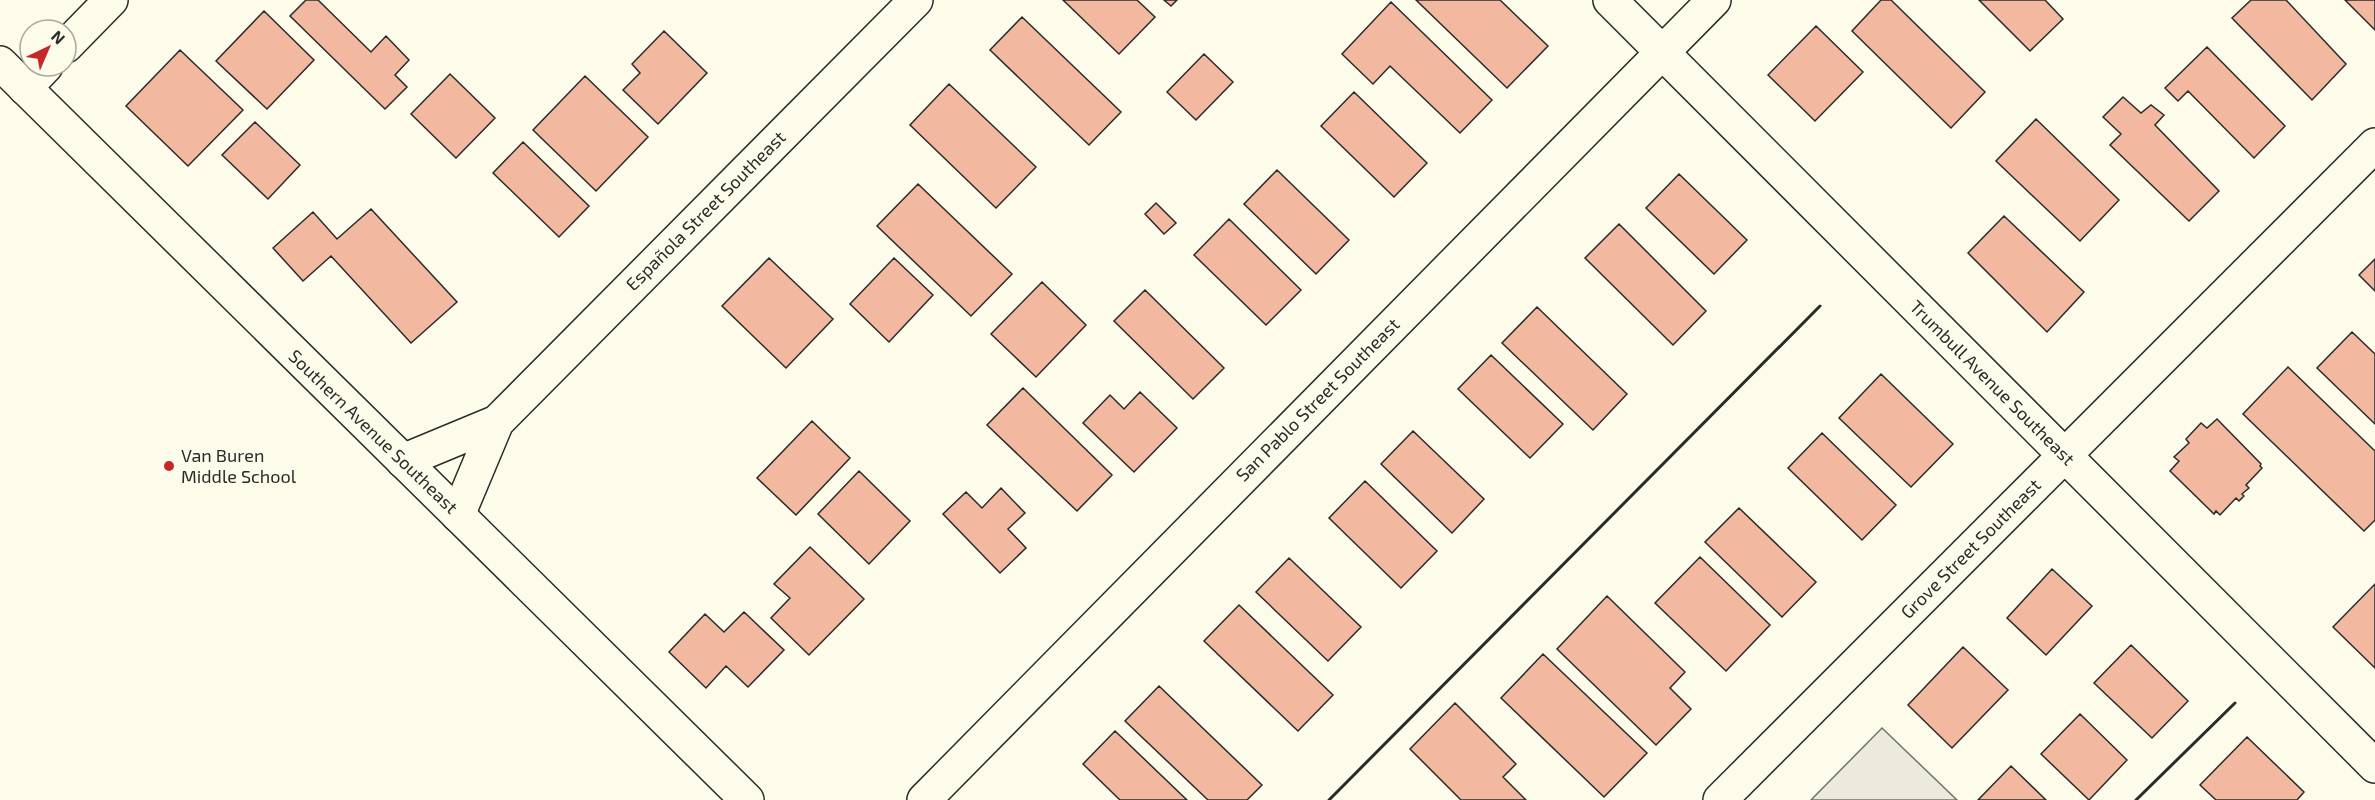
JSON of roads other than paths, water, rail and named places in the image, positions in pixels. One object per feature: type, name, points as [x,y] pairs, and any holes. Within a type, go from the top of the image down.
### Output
[{"type":"street","points":[[78,34],[111,0]]},
{"type":"street","name":"Española Street Southeast","points":[[403,461],[496,422],[916,0]]},
{"type":"street","name":"Trumbull Avenue Southeast","points":[[1610,0],[2375,766]]},
{"type":"street","name":"San Pablo Street Southeast","points":[[924,800],[1714,0]]},
{"type":"street","name":"Southern Avenue Southeast","points":[[0,63],[18,70]]},
{"type":"street","name":"Southern Avenue Southeast","points":[[36,78],[403,461],[747,800]]},
{"type":"street","name":"Grove Street Southeast","points":[[1720,800],[2375,145]]},
{"type":"street","name":"Española Street Southeast","points":[[458,515],[496,422]]},
{"type":"place","name":"Van Buren Middle School","points":[[169,466]]}]
